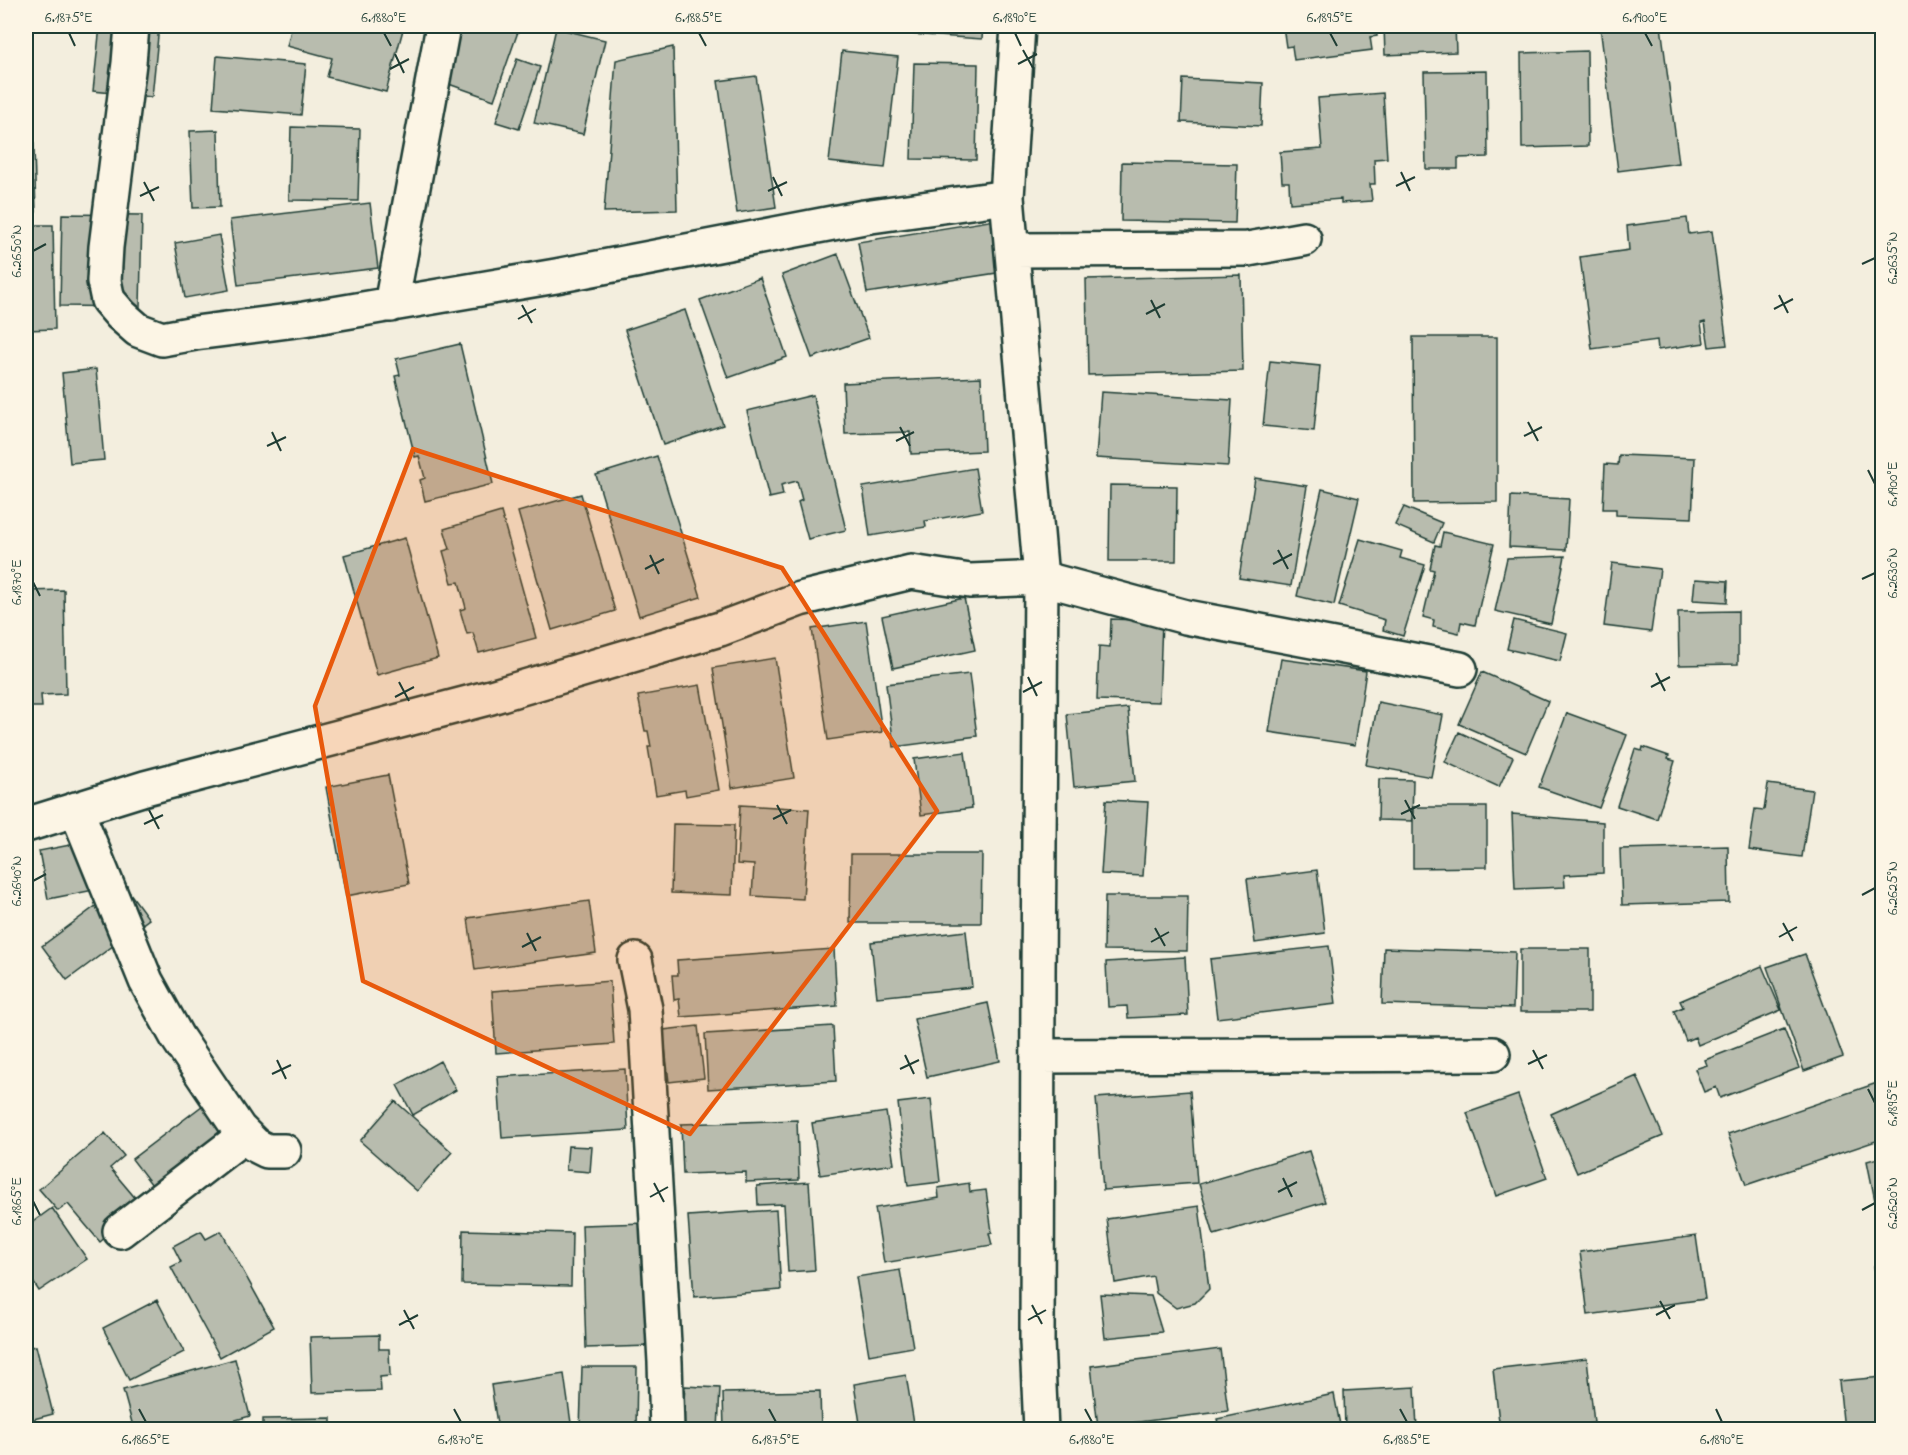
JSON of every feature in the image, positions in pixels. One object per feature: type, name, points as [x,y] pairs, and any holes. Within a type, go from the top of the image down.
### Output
[{"type":"street","points":[[132,26],[104,281],[108,300],[121,315],[138,330],[162,339],[556,276],[864,217],[1007,197]]},
{"type":"street","points":[[391,304],[443,26]]},
{"type":"street","points":[[1018,26],[1007,197],[1041,578],[1037,1342],[1041,1430]]},
{"type":"street","points":[[1012,250],[1248,249],[1304,238]]},
{"type":"street","points":[[26,825],[145,788],[491,697],[720,629],[800,599],[911,572],[970,581],[1041,578],[1186,617],[1461,669]]},
{"type":"street","points":[[76,809],[146,981],[177,1037],[239,1129],[255,1145],[267,1150],[284,1151]]},
{"type":"street","points":[[635,960],[645,1009],[667,1430]]},
{"type":"street","points":[[1038,1056],[1493,1054]]},
{"type":"street","points":[[120,1231],[245,1135]]},
{"type":"highlighted area","points":[[413,449],[782,568],[937,811],[690,1134],[363,981],[315,706]]},
{"type":"building","points":[[100,26],[159,26],[152,97],[93,91]]},
{"type":"building","points":[[292,26],[404,26],[386,92],[327,77],[332,58],[287,46]]},
{"type":"building","points":[[443,26],[520,26],[494,100],[426,76]]},
{"type":"building","points":[[861,26],[891,26],[891,28]]},
{"type":"building","points":[[909,26],[983,26],[982,39],[909,34]]},
{"type":"building","points":[[1283,26],[1376,26],[1377,36],[1370,37],[1372,50],[1294,60],[1292,46],[1286,47]]},
{"type":"building","points":[[1384,26],[1455,26],[1456,52],[1385,55]]},
{"type":"building","points":[[1600,26],[1661,26],[1679,163],[1618,171]]},
{"type":"building","points":[[556,28],[605,40],[583,134],[534,123]]},
{"type":"building","points":[[673,47],[677,210],[604,212],[616,60]]},
{"type":"building","points":[[842,51],[898,57],[885,168],[829,162]]},
{"type":"building","points":[[1587,51],[1588,146],[1522,148],[1521,53]]},
{"type":"building","points":[[217,56],[306,64],[301,115],[213,108]]},
{"type":"building","points":[[517,59],[540,67],[519,129],[496,122]]},
{"type":"building","points":[[914,63],[978,64],[976,160],[911,159]]},
{"type":"building","points":[[1487,71],[1488,157],[1458,158],[1458,169],[1426,169],[1424,72]]},
{"type":"building","points":[[756,76],[776,207],[737,213],[718,81]]},
{"type":"building","points":[[1183,79],[1263,83],[1261,126],[1181,122]]},
{"type":"building","points":[[1383,93],[1387,158],[1374,159],[1375,184],[1370,184],[1372,201],[1341,203],[1341,199],[1290,203],[1289,182],[1282,182],[1280,152],[1322,149],[1318,98]]},
{"type":"building","points":[[26,117],[33,117],[36,212],[26,212]]},
{"type":"building","points":[[291,127],[360,129],[358,201],[289,200]]},
{"type":"building","points":[[218,130],[220,207],[193,208],[190,131]]},
{"type":"building","points":[[1122,162],[1237,164],[1235,223],[1121,221]]},
{"type":"building","points":[[370,203],[378,268],[238,285],[230,220]]},
{"type":"building","points":[[62,214],[142,215],[140,307],[60,306]]},
{"type":"building","points":[[1687,218],[1689,234],[1712,231],[1727,345],[1709,347],[1705,322],[1701,323],[1704,343],[1658,350],[1657,340],[1592,349],[1580,257],[1629,250],[1627,226]]},
{"type":"building","points":[[995,220],[1003,272],[867,293],[858,242]]},
{"type":"building","points":[[26,225],[53,225],[55,329],[26,330]]},
{"type":"building","points":[[219,235],[229,290],[185,298],[175,243]]},
{"type":"building","points":[[838,254],[869,338],[812,358],[782,275]]},
{"type":"building","points":[[1241,275],[1243,371],[1088,375],[1086,279]]},
{"type":"building","points":[[760,278],[787,357],[728,378],[700,300]]},
{"type":"building","points":[[685,310],[723,425],[663,445],[625,330]]},
{"type":"building","points":[[1413,337],[1497,337],[1497,502],[1414,503]]},
{"type":"building","points":[[460,344],[493,484],[425,501],[420,480],[425,478],[419,456],[415,457],[395,376],[400,375],[396,359]]},
{"type":"building","points":[[1270,361],[1320,366],[1314,431],[1263,426]]},
{"type":"building","points":[[96,369],[104,460],[70,463],[62,373]]},
{"type":"building","points":[[981,377],[984,451],[911,454],[910,432],[845,434],[843,383]]},
{"type":"building","points":[[1101,392],[1232,400],[1228,466],[1096,458]]},
{"type":"building","points":[[813,395],[846,530],[808,539],[798,502],[802,500],[797,481],[781,485],[783,495],[769,498],[747,411]]},
{"type":"building","points":[[1619,455],[1695,458],[1692,518],[1616,515],[1616,509],[1603,509],[1605,464],[1618,465]]},
{"type":"building","points":[[657,456],[701,597],[639,616],[596,475]]},
{"type":"building","points":[[975,468],[982,511],[925,521],[926,527],[870,536],[863,487]]},
{"type":"building","points":[[1255,478],[1307,486],[1291,586],[1239,578]]},
{"type":"building","points":[[1110,485],[1177,486],[1176,561],[1109,561]]},
{"type":"building","points":[[1322,489],[1359,498],[1334,605],[1297,596]]},
{"type":"building","points":[[581,494],[615,611],[552,630],[518,512]]},
{"type":"building","points":[[1511,496],[1569,499],[1566,550],[1509,547]]},
{"type":"building","points":[[1404,507],[1442,523],[1434,542],[1395,525]]},
{"type":"building","points":[[501,512],[536,638],[479,653],[473,633],[467,634],[460,610],[466,608],[459,582],[452,583],[443,551],[450,549],[444,529]]},
{"type":"building","points":[[1443,532],[1494,544],[1475,625],[1461,622],[1459,633],[1433,627],[1434,620],[1423,617],[1434,570],[1430,569],[1435,545],[1440,546]]},
{"type":"building","points":[[405,538],[438,658],[377,675],[344,555]]},
{"type":"building","points":[[1360,539],[1402,551],[1400,558],[1425,565],[1403,636],[1383,630],[1385,620],[1339,606]]},
{"type":"building","points":[[1565,556],[1551,624],[1495,611],[1507,558]]},
{"type":"building","points":[[1612,563],[1660,569],[1651,632],[1604,626]]},
{"type":"building","points":[[1695,579],[1728,581],[1727,602],[1693,600]]},
{"type":"building","points":[[64,590],[66,694],[41,695],[42,707],[26,707],[26,591]]},
{"type":"building","points":[[964,598],[975,650],[893,668],[882,616]]},
{"type":"building","points":[[1738,611],[1738,664],[1679,665],[1678,612]]},
{"type":"building","points":[[1111,619],[1162,621],[1159,702],[1097,700],[1099,646],[1110,647]]},
{"type":"building","points":[[1514,620],[1567,633],[1560,661],[1507,649]]},
{"type":"building","points":[[866,621],[882,732],[828,740],[812,629]]},
{"type":"building","points":[[775,658],[794,778],[732,788],[713,668]]},
{"type":"building","points":[[1281,659],[1366,671],[1355,745],[1269,732]]},
{"type":"building","points":[[1482,672],[1548,701],[1526,753],[1459,724]]},
{"type":"building","points":[[969,674],[977,736],[894,747],[886,684]]},
{"type":"building","points":[[700,685],[719,790],[686,796],[685,790],[656,795],[648,747],[651,747],[648,731],[645,731],[638,696]]},
{"type":"building","points":[[1378,702],[1443,715],[1431,777],[1366,765]]},
{"type":"building","points":[[1128,708],[1135,781],[1074,787],[1067,714]]},
{"type":"building","points":[[1567,713],[1627,735],[1599,808],[1539,787]]},
{"type":"building","points":[[1459,732],[1513,757],[1499,787],[1445,762]]},
{"type":"building","points":[[1643,747],[1669,756],[1668,759],[1675,761],[1657,819],[1617,806],[1635,749],[1642,751]]},
{"type":"building","points":[[965,752],[972,808],[921,815],[914,759]]},
{"type":"building","points":[[388,775],[409,884],[346,896],[326,787]]},
{"type":"building","points":[[1379,779],[1413,780],[1412,821],[1378,820]]},
{"type":"building","points":[[1768,784],[1812,790],[1802,857],[1749,850],[1755,809],[1764,810]]},
{"type":"building","points":[[1106,800],[1148,802],[1143,876],[1101,874]]},
{"type":"building","points":[[740,805],[809,809],[803,899],[752,896],[754,865],[737,864]]},
{"type":"building","points":[[1413,807],[1487,807],[1487,867],[1413,868]]},
{"type":"building","points":[[1512,814],[1603,822],[1603,873],[1564,875],[1565,887],[1515,889]]},
{"type":"building","points":[[673,824],[734,825],[732,895],[671,893]]},
{"type":"building","points":[[96,840],[104,888],[48,899],[39,851]]},
{"type":"building","points":[[1728,846],[1729,902],[1622,905],[1620,849]]},
{"type":"building","points":[[851,854],[982,854],[981,923],[850,923]]},
{"type":"building","points":[[1317,870],[1325,933],[1255,943],[1247,879]]},
{"type":"building","points":[[124,885],[149,919],[67,980],[42,946]]},
{"type":"building","points":[[1105,896],[1188,896],[1187,951],[1104,950]]},
{"type":"building","points":[[589,901],[596,953],[475,970],[468,918]]},
{"type":"building","points":[[966,931],[972,987],[877,997],[871,942]]},
{"type":"building","points":[[1329,946],[1336,1004],[1217,1018],[1210,959]]},
{"type":"building","points":[[1384,948],[1515,952],[1513,1008],[1382,1004]]},
{"type":"building","points":[[834,949],[837,1006],[681,1017],[679,999],[674,1000],[672,975],[678,975],[677,960]]},
{"type":"building","points":[[1520,949],[1590,949],[1590,1012],[1520,1012]]},
{"type":"building","points":[[1805,954],[1843,1057],[1804,1071],[1767,967]]},
{"type":"building","points":[[1185,957],[1188,1015],[1128,1018],[1127,1006],[1108,1007],[1106,962]]},
{"type":"building","points":[[1762,966],[1781,1010],[1698,1045],[1695,1037],[1686,1041],[1674,1011],[1683,1007],[1680,1001]]},
{"type":"building","points":[[610,981],[614,1044],[496,1053],[492,991]]},
{"type":"building","points":[[988,1003],[1000,1061],[927,1077],[914,1019]]},
{"type":"building","points":[[698,1026],[704,1078],[669,1082],[663,1030]]},
{"type":"building","points":[[833,1026],[836,1081],[708,1089],[705,1034]]},
{"type":"building","points":[[1784,1029],[1799,1068],[1720,1098],[1716,1087],[1704,1092],[1695,1069],[1707,1065],[1705,1060]]},
{"type":"building","points":[[440,1061],[456,1090],[413,1115],[397,1085]]},
{"type":"building","points":[[625,1069],[628,1130],[502,1138],[498,1077]]},
{"type":"building","points":[[1637,1076],[1663,1136],[1577,1173],[1551,1114]]},
{"type":"building","points":[[1880,1082],[1882,1139],[1746,1185],[1728,1134]]},
{"type":"building","points":[[1190,1091],[1197,1183],[1103,1190],[1096,1098]]},
{"type":"building","points":[[1518,1095],[1547,1178],[1496,1196],[1467,1113]]},
{"type":"building","points":[[215,1096],[248,1138],[165,1202],[132,1159]]},
{"type":"building","points":[[931,1099],[940,1182],[908,1186],[898,1103]]},
{"type":"building","points":[[395,1101],[452,1152],[417,1191],[360,1141]]},
{"type":"building","points":[[886,1112],[894,1164],[820,1175],[812,1123]]},
{"type":"building","points":[[797,1120],[799,1180],[746,1182],[746,1172],[683,1174],[681,1124]]},
{"type":"building","points":[[105,1133],[124,1156],[110,1168],[142,1206],[100,1242],[68,1204],[58,1211],[39,1189]]},
{"type":"building","points":[[568,1146],[592,1147],[590,1172],[566,1170]]},
{"type":"building","points":[[1309,1151],[1325,1202],[1214,1235],[1199,1184]]},
{"type":"building","points":[[1882,1157],[1882,1235],[1867,1161]]},
{"type":"building","points":[[809,1182],[815,1270],[788,1272],[784,1204],[758,1205],[757,1186]]},
{"type":"building","points":[[969,1183],[970,1192],[986,1190],[992,1245],[884,1263],[875,1208],[939,1198],[938,1188]]},
{"type":"building","points":[[1199,1206],[1209,1289],[1195,1303],[1176,1308],[1156,1293],[1153,1276],[1115,1283],[1107,1219]]},
{"type":"building","points":[[52,1208],[87,1259],[39,1291],[26,1271],[26,1227]]},
{"type":"building","points":[[776,1210],[781,1290],[694,1297],[688,1216]]},
{"type":"building","points":[[646,1223],[650,1346],[586,1348],[582,1225]]},
{"type":"building","points":[[463,1230],[572,1233],[571,1286],[462,1284]]},
{"type":"building","points":[[201,1231],[206,1239],[221,1231],[274,1327],[220,1357],[171,1267],[181,1262],[173,1246]]},
{"type":"building","points":[[1696,1236],[1705,1299],[1588,1315],[1580,1252]]},
{"type":"building","points":[[1882,1265],[1882,1314],[1874,1266]]},
{"type":"building","points":[[900,1270],[913,1347],[869,1355],[856,1277]]},
{"type":"building","points":[[1100,1294],[1151,1296],[1162,1332],[1105,1338]]},
{"type":"building","points":[[157,1300],[184,1352],[129,1380],[103,1328]]},
{"type":"building","points":[[379,1335],[379,1349],[389,1349],[390,1376],[380,1377],[381,1391],[312,1393],[310,1337]]},
{"type":"building","points":[[36,1346],[53,1414],[26,1421],[26,1348]]},
{"type":"building","points":[[1220,1349],[1228,1411],[1098,1427],[1091,1366]]},
{"type":"building","points":[[1587,1358],[1594,1423],[1537,1430],[1500,1430],[1493,1369]]},
{"type":"building","points":[[235,1359],[250,1416],[200,1430],[134,1430],[123,1390]]},
{"type":"building","points":[[582,1367],[637,1367],[636,1430],[580,1430]]},
{"type":"building","points":[[564,1374],[572,1430],[498,1430],[491,1385]]},
{"type":"building","points":[[906,1375],[915,1430],[861,1430],[854,1384]]},
{"type":"building","points":[[1882,1377],[1882,1430],[1844,1430],[1839,1381]]},
{"type":"building","points":[[685,1386],[720,1388],[718,1430],[682,1430]]},
{"type":"building","points":[[1415,1387],[1417,1430],[1345,1430],[1344,1391]]},
{"type":"building","points":[[820,1391],[821,1430],[724,1430],[723,1393]]},
{"type":"building","points":[[1334,1394],[1341,1430],[1220,1430],[1217,1419]]},
{"type":"building","points":[[331,1418],[331,1430],[263,1430],[263,1419]]}]
